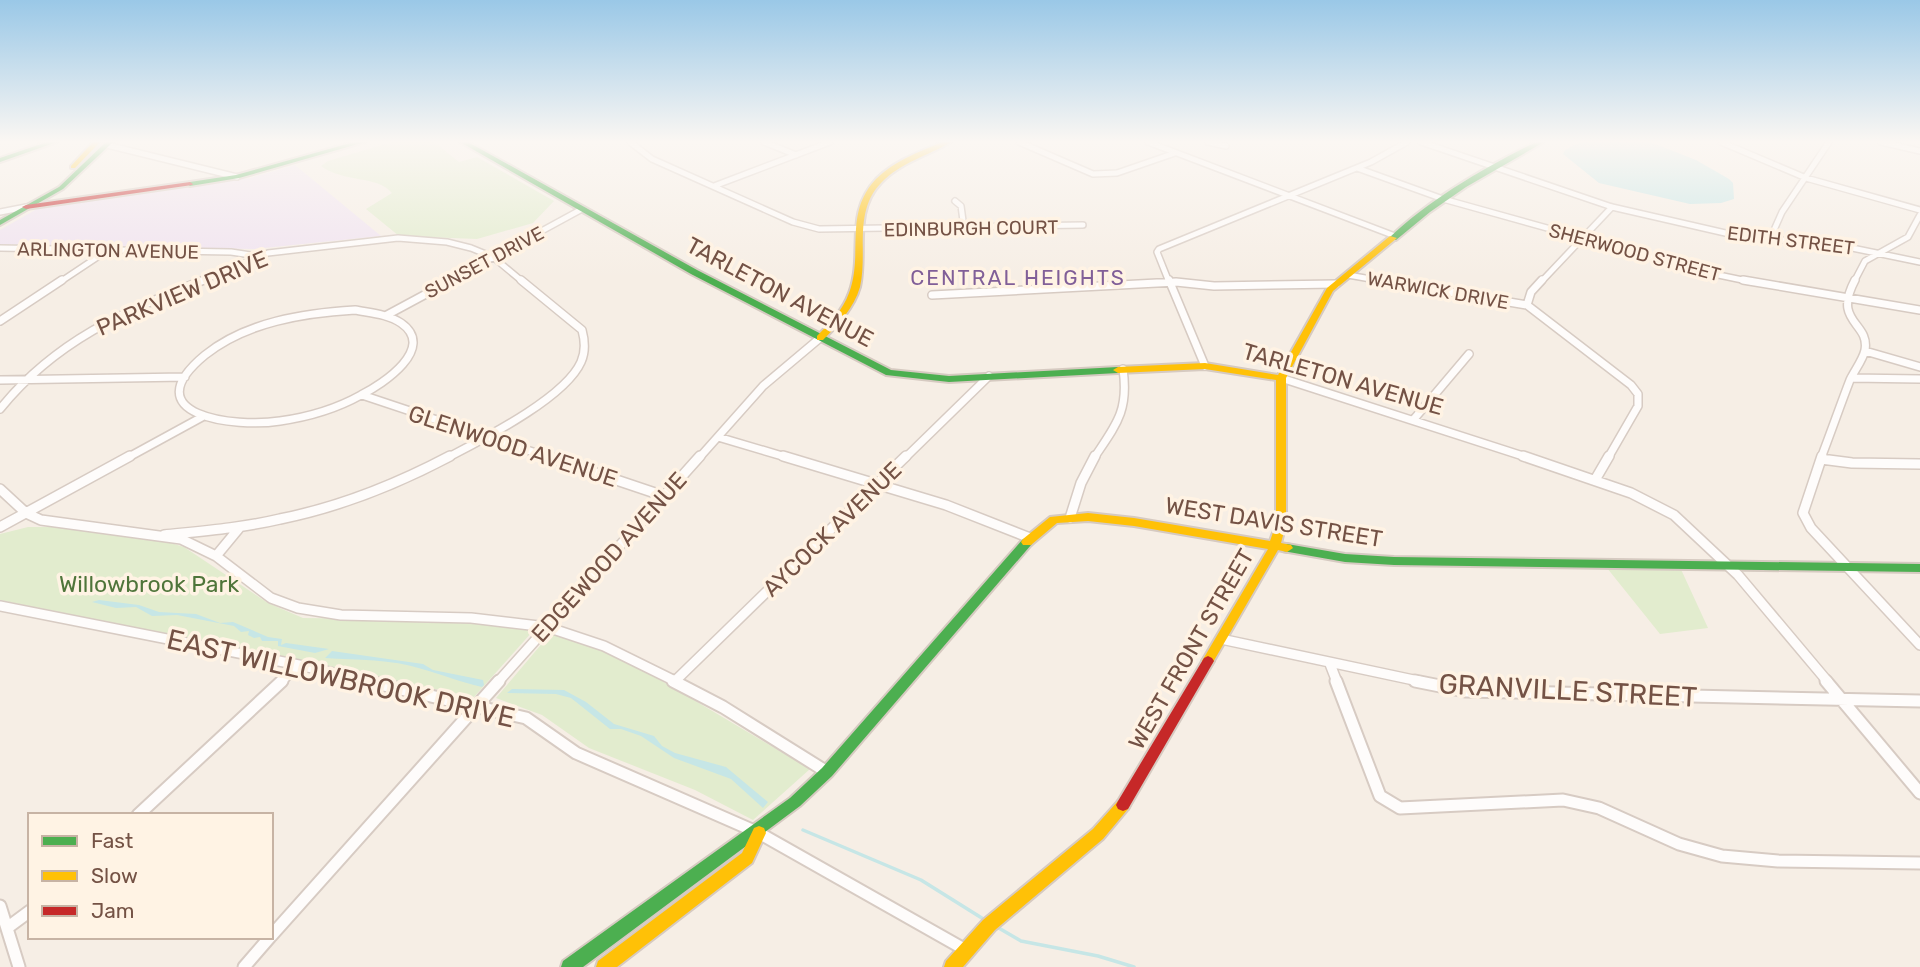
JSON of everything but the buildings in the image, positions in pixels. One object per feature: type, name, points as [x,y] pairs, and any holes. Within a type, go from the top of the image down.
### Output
[{"type":"street","points":[[0,223],[30,206],[29,203],[50,187]]},
{"type":"street","points":[[0,212],[165,187]]},
{"type":"street","name":"TARLETON AVENUE","points":[[543,187],[820,338],[896,374],[940,379],[1205,366],[1281,378],[1595,480],[1663,507],[1738,575],[1920,793]]},
{"type":"street","name":"EDINBURGH COURT","points":[[717,187],[805,226],[858,230],[1083,225]]},
{"type":"street","name":"EDGEWOOD AVENUE","points":[[273,935],[763,386],[820,338],[848,304],[856,285],[858,230],[866,198],[874,187]]},
{"type":"street","points":[[1264,187],[1395,236]]},
{"type":"street","points":[[1205,366],[1157,252],[1309,187]]},
{"type":"street","name":"SHERWOOD STREET","points":[[1408,187],[1443,200],[1733,278],[1847,295],[1920,310]]},
{"type":"street","name":"WEST FRONT STREET","points":[[952,967],[964,949],[1006,909],[1092,841],[1118,814],[1274,548],[1281,524],[1281,378],[1322,303],[1336,284],[1462,187]]},
{"type":"street","name":"EDITH STREET","points":[[1552,187],[1612,208],[1747,238],[1823,242],[1920,262]]},
{"type":"street","points":[[1770,239],[1782,212],[1800,187]]},
{"type":"street","points":[[1836,187],[1920,213],[1908,237],[1865,261],[1847,295],[1847,313],[1864,339],[1865,351],[1852,378],[1803,513],[1811,528],[1845,567],[1920,645]]},
{"type":"street","points":[[954,201],[961,206],[964,228]]},
{"type":"street","points":[[1595,480],[1638,406],[1638,394],[1631,385],[1527,306],[1531,292],[1612,208]]},
{"type":"street","name":"SUNSET DRIVE","points":[[387,315],[582,209]]},
{"type":"street","name":"PARKVIEW DRIVE","points":[[0,409],[24,380],[65,347],[125,312],[258,256],[341,243],[394,239],[451,243],[493,257],[576,324],[586,340],[583,359],[567,383],[548,398],[438,464],[377,489],[295,516],[240,527],[164,535]]},
{"type":"street","name":"ARLINGTON AVENUE","points":[[0,248],[231,252],[258,256]]},
{"type":"street","points":[[0,321],[108,250]]},
{"type":"street","name":"WARWICK DRIVE","points":[[1348,275],[1527,306]]},
{"type":"street","name":"WARWICK DRIVE","points":[[932,295],[1169,283],[1214,286],[1336,284]]},
{"type":"street","points":[[336,311],[387,315],[398,320],[411,332],[413,348],[409,357],[391,377],[362,395],[327,410],[267,423],[231,423],[202,417],[189,410],[182,400],[180,389],[185,377],[212,350],[241,334],[274,322],[336,311]]},
{"type":"street","points":[[1865,351],[1920,367]]},
{"type":"street","points":[[1414,419],[1469,354]]},
{"type":"street","points":[[1070,518],[1076,492],[1087,469],[1122,418],[1127,393],[1123,369]]},
{"type":"street","name":"AYCOCK AVENUE","points":[[674,682],[989,376]]},
{"type":"street","points":[[0,380],[185,377]]},
{"type":"street","points":[[1852,378],[1920,379]]},
{"type":"street","name":"GLENWOOD AVENUE","points":[[362,395],[664,496]]},
{"type":"street","points":[[0,527],[202,417]]},
{"type":"street","points":[[718,437],[946,505],[1030,538]]},
{"type":"street","points":[[1821,459],[1852,463],[1920,464]]},
{"type":"street","points":[[0,489],[26,513],[41,520],[181,539],[216,556],[271,598],[298,608],[341,615],[471,618],[547,627],[604,646],[723,707],[827,772]]},
{"type":"street","name":"WEST DAVIS STREET","points":[[569,967],[736,844],[759,833],[827,772],[1030,538],[1054,520],[1070,518],[1134,522],[1274,548],[1345,558],[1406,562],[1920,568]]},
{"type":"street","points":[[216,556],[240,527]]},
{"type":"street","name":"EAST WILLOWBROOK DRIVE","points":[[0,606],[299,665],[526,718],[576,753],[759,833],[964,949]]},
{"type":"street","name":"GRANVILLE STREET","points":[[1221,639],[1465,691],[1920,701]]},
{"type":"street","points":[[1330,664],[1380,796],[1391,805],[1400,808],[1563,800],[1583,802],[1612,811],[1682,845],[1740,860],[1920,863]]},
{"type":"street","points":[[140,813],[299,665]]},
{"type":"street","name":"WEST DAVIS STREET","points":[[604,967],[747,858],[759,833]]},
{"type":"street","points":[[0,906],[19,967]]},
{"type":"street","points":[[7,928],[28,913]]},
{"type":"street","name":"EDGEWOOD AVENUE","points":[[244,967],[269,939]]},
{"type":"shaded area","points":[[187,187],[322,187],[381,236],[254,249],[0,244],[0,230],[37,209]]},
{"type":"green space","points":[[386,187],[530,187],[554,201],[533,223],[477,239],[399,236],[366,209],[392,193]]},
{"type":"green space","name":"Willowbrook Park","points":[[28,527],[56,527],[161,540],[184,547],[268,603],[303,618],[468,620],[533,631],[474,697],[0,600],[0,534]]},
{"type":"green space","points":[[1603,563],[1679,565],[1708,628],[1660,634]]},
{"type":"green space","points":[[550,634],[603,646],[810,769],[753,820],[695,790],[589,748],[542,715],[496,698]]},
{"type":"water","points":[[1617,187],[1733,187],[1734,199],[1721,203],[1690,204]]},
{"type":"water","points":[[99,600],[139,605],[159,612],[196,614],[220,623],[233,622],[268,637],[282,639],[281,645],[286,643],[329,649],[315,653],[278,646],[278,641],[262,641],[260,637],[248,635],[249,631],[241,632],[234,626],[177,615],[152,616],[136,607],[116,608],[92,602]]},
{"type":"water","points":[[332,651],[423,664],[433,670],[483,680],[484,685],[474,685],[398,663],[325,658]]},
{"type":"water","points":[[512,689],[564,690],[586,702],[614,724],[654,736],[662,746],[675,753],[726,767],[768,802],[763,808],[731,779],[674,758],[641,736],[621,729],[610,729],[571,698],[556,694],[507,693]]},
{"type":"waterway","points":[[803,830],[921,880],[985,920]]},
{"type":"waterway","points":[[997,927],[1021,941],[1098,956],[1134,967]]},
{"type":"traffic: fast","points":[[0,223],[62,187]]},
{"type":"traffic: fast","points":[[543,187],[694,272],[889,373],[949,379],[1118,370]]},
{"type":"traffic: fast","points":[[1393,238],[1461,187]]},
{"type":"traffic: fast","points":[[569,967],[795,802],[827,772],[1027,542]]},
{"type":"traffic: fast","points":[[1287,548],[1345,558],[1394,561],[1920,568]]},
{"type":"traffic: slow","points":[[820,338],[842,314],[854,293],[858,273],[861,212],[873,187]]},
{"type":"traffic: slow","points":[[1208,661],[1274,548],[1281,524],[1281,378],[1330,290],[1393,238]]},
{"type":"traffic: slow","points":[[1118,370],[1205,366],[1281,378]]},
{"type":"traffic: slow","points":[[1027,542],[1054,520],[1088,517],[1134,522],[1287,548]]},
{"type":"traffic: slow","points":[[952,967],[989,925],[1098,834],[1123,805]]},
{"type":"traffic: slow","points":[[604,967],[747,858],[759,833]]},
{"type":"traffic: jam","points":[[26,207],[168,187]]},
{"type":"traffic: jam","points":[[1123,805],[1208,661]]},
{"type":"district","name":"CENTRAL HEIGHTS","points":[[1018,278]]}]
